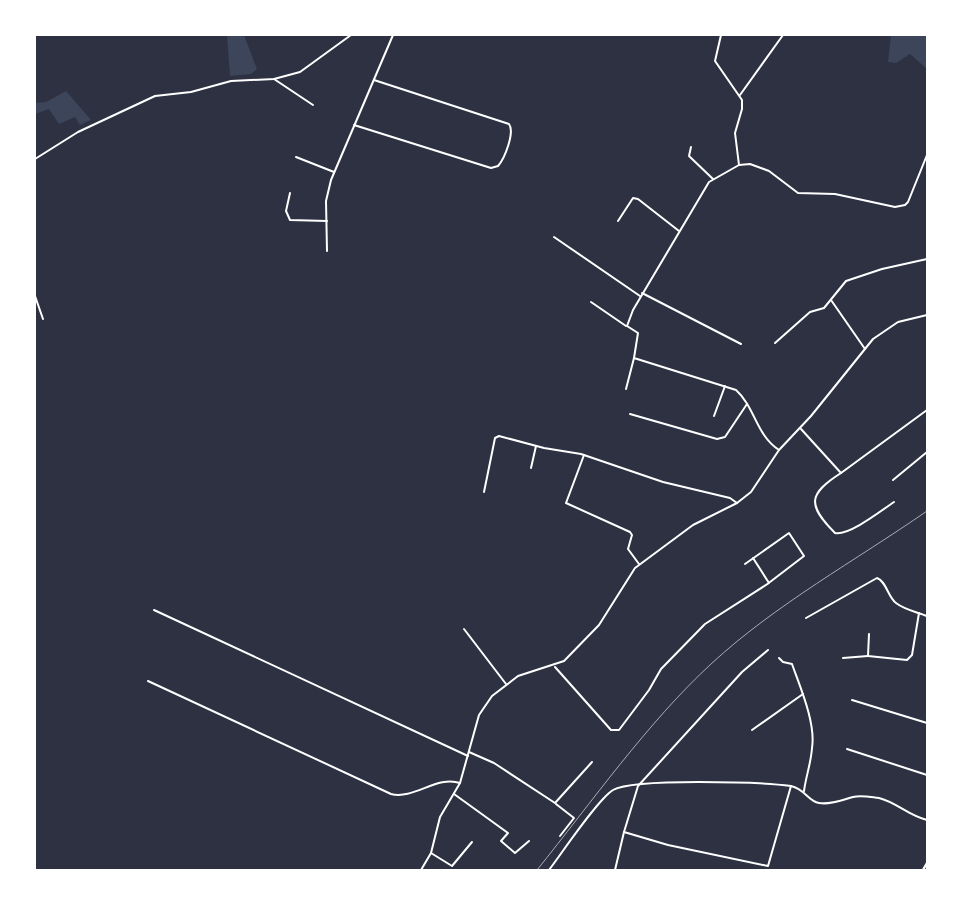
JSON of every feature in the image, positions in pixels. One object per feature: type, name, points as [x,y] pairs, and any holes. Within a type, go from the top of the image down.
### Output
[{"type":"main road","points":[[923,870],[927,862]]},
{"type":"street","points":[[35,159],[78,132],[155,96],[191,92],[231,81],[274,79],[300,72],[352,35]]},
{"type":"street","points":[[327,251],[326,201],[334,172],[393,35]]},
{"type":"street","points":[[721,35],[715,61],[740,95],[743,104],[735,138],[739,165]]},
{"type":"street","points":[[740,95],[783,35]]},
{"type":"street","points":[[274,79],[313,105]]},
{"type":"street","points":[[354,125],[487,167],[498,166],[502,161],[511,131],[509,124],[374,80]]},
{"type":"street","points":[[692,147],[689,156],[713,179]]},
{"type":"street","points":[[627,326],[640,296],[713,179],[739,165],[750,164],[766,169],[798,193],[835,194],[895,207],[908,202],[927,155]]},
{"type":"street","points":[[296,157],[334,172]]},
{"type":"street","points":[[290,192],[286,211],[290,220],[327,221]]},
{"type":"street","points":[[618,221],[633,198],[638,199],[679,231]]},
{"type":"street","points":[[554,237],[640,296]]},
{"type":"street","points":[[774,343],[810,312],[820,310],[831,300],[846,281],[882,269],[927,259]]},
{"type":"street","points":[[642,293],[742,344]]},
{"type":"street","points":[[35,296],[43,319]]},
{"type":"street","points":[[831,300],[865,349]]},
{"type":"street","points":[[591,302],[638,333],[626,389]]},
{"type":"street","points":[[421,870],[431,853],[440,817],[460,783],[480,715],[492,696],[522,674],[554,666],[564,661],[599,625],[612,607],[627,578],[639,564],[693,525],[737,503],[751,492],[779,450],[801,429],[879,334],[898,322],[927,315]]},
{"type":"street","points":[[634,358],[736,390],[747,404],[760,432],[779,450]]},
{"type":"street","points":[[714,416],[725,386]]},
{"type":"street","points":[[630,414],[717,439],[725,437],[747,404]]},
{"type":"street","points":[[894,502],[856,526],[842,533],[835,533],[815,507],[814,499],[817,493],[841,473],[927,410]]},
{"type":"street","points":[[801,429],[841,473]]},
{"type":"street","points":[[484,492],[496,436],[584,455],[663,482],[730,498],[737,503]]},
{"type":"street","points":[[531,468],[536,446]]},
{"type":"street","points":[[893,480],[927,452]]},
{"type":"street","points":[[584,455],[566,503],[630,532],[632,535],[629,552],[639,564]]},
{"type":"street","points":[[554,666],[611,730],[616,731],[649,690],[661,669],[705,624],[769,582],[804,556],[789,533],[745,564]]},
{"type":"street","points":[[753,558],[769,582]]},
{"type":"street","points":[[806,618],[877,578],[882,581],[890,596],[898,604],[927,616]]},
{"type":"street","points":[[154,610],[468,756]]},
{"type":"street","points":[[843,658],[868,656],[904,660],[910,658],[919,613]]},
{"type":"street","points":[[464,630],[506,684]]},
{"type":"street","points":[[868,656],[869,634]]},
{"type":"street","points":[[615,870],[638,786],[742,672],[768,650]]},
{"type":"street","points":[[779,658],[792,664],[803,694],[813,738],[804,791]]},
{"type":"street","points":[[148,681],[391,794],[400,794],[445,781],[460,783]]},
{"type":"street","points":[[752,730],[803,694]]},
{"type":"street","points":[[852,700],[927,723]]},
{"type":"street","points":[[847,749],[927,775]]},
{"type":"street","points":[[469,752],[494,764],[555,803],[574,818],[560,836]]},
{"type":"street","points":[[555,803],[592,762]]},
{"type":"street","points":[[549,870],[610,792],[616,789],[638,786],[729,782],[791,786],[804,791],[812,800],[819,803],[861,796],[881,799],[909,814],[927,820]]},
{"type":"street","points":[[766,870],[791,786]]},
{"type":"street","points":[[454,794],[508,833],[502,841],[515,853],[528,841]]},
{"type":"street","points":[[624,832],[668,845],[768,866]]},
{"type":"street","points":[[431,853],[452,866],[472,842]]},
{"type":"shaded area","points":[[227,35],[244,35],[257,69],[251,74],[230,76]]},
{"type":"shaded area","points":[[891,35],[927,35],[927,69],[910,54],[896,63],[888,62]]},
{"type":"shaded area","points":[[66,91],[91,120],[80,125],[75,117],[59,124],[49,109],[35,114],[35,103],[46,102]]},
{"type":"railway","points":[[537,870],[642,737],[711,664],[736,642],[789,602],[927,511]]}]
